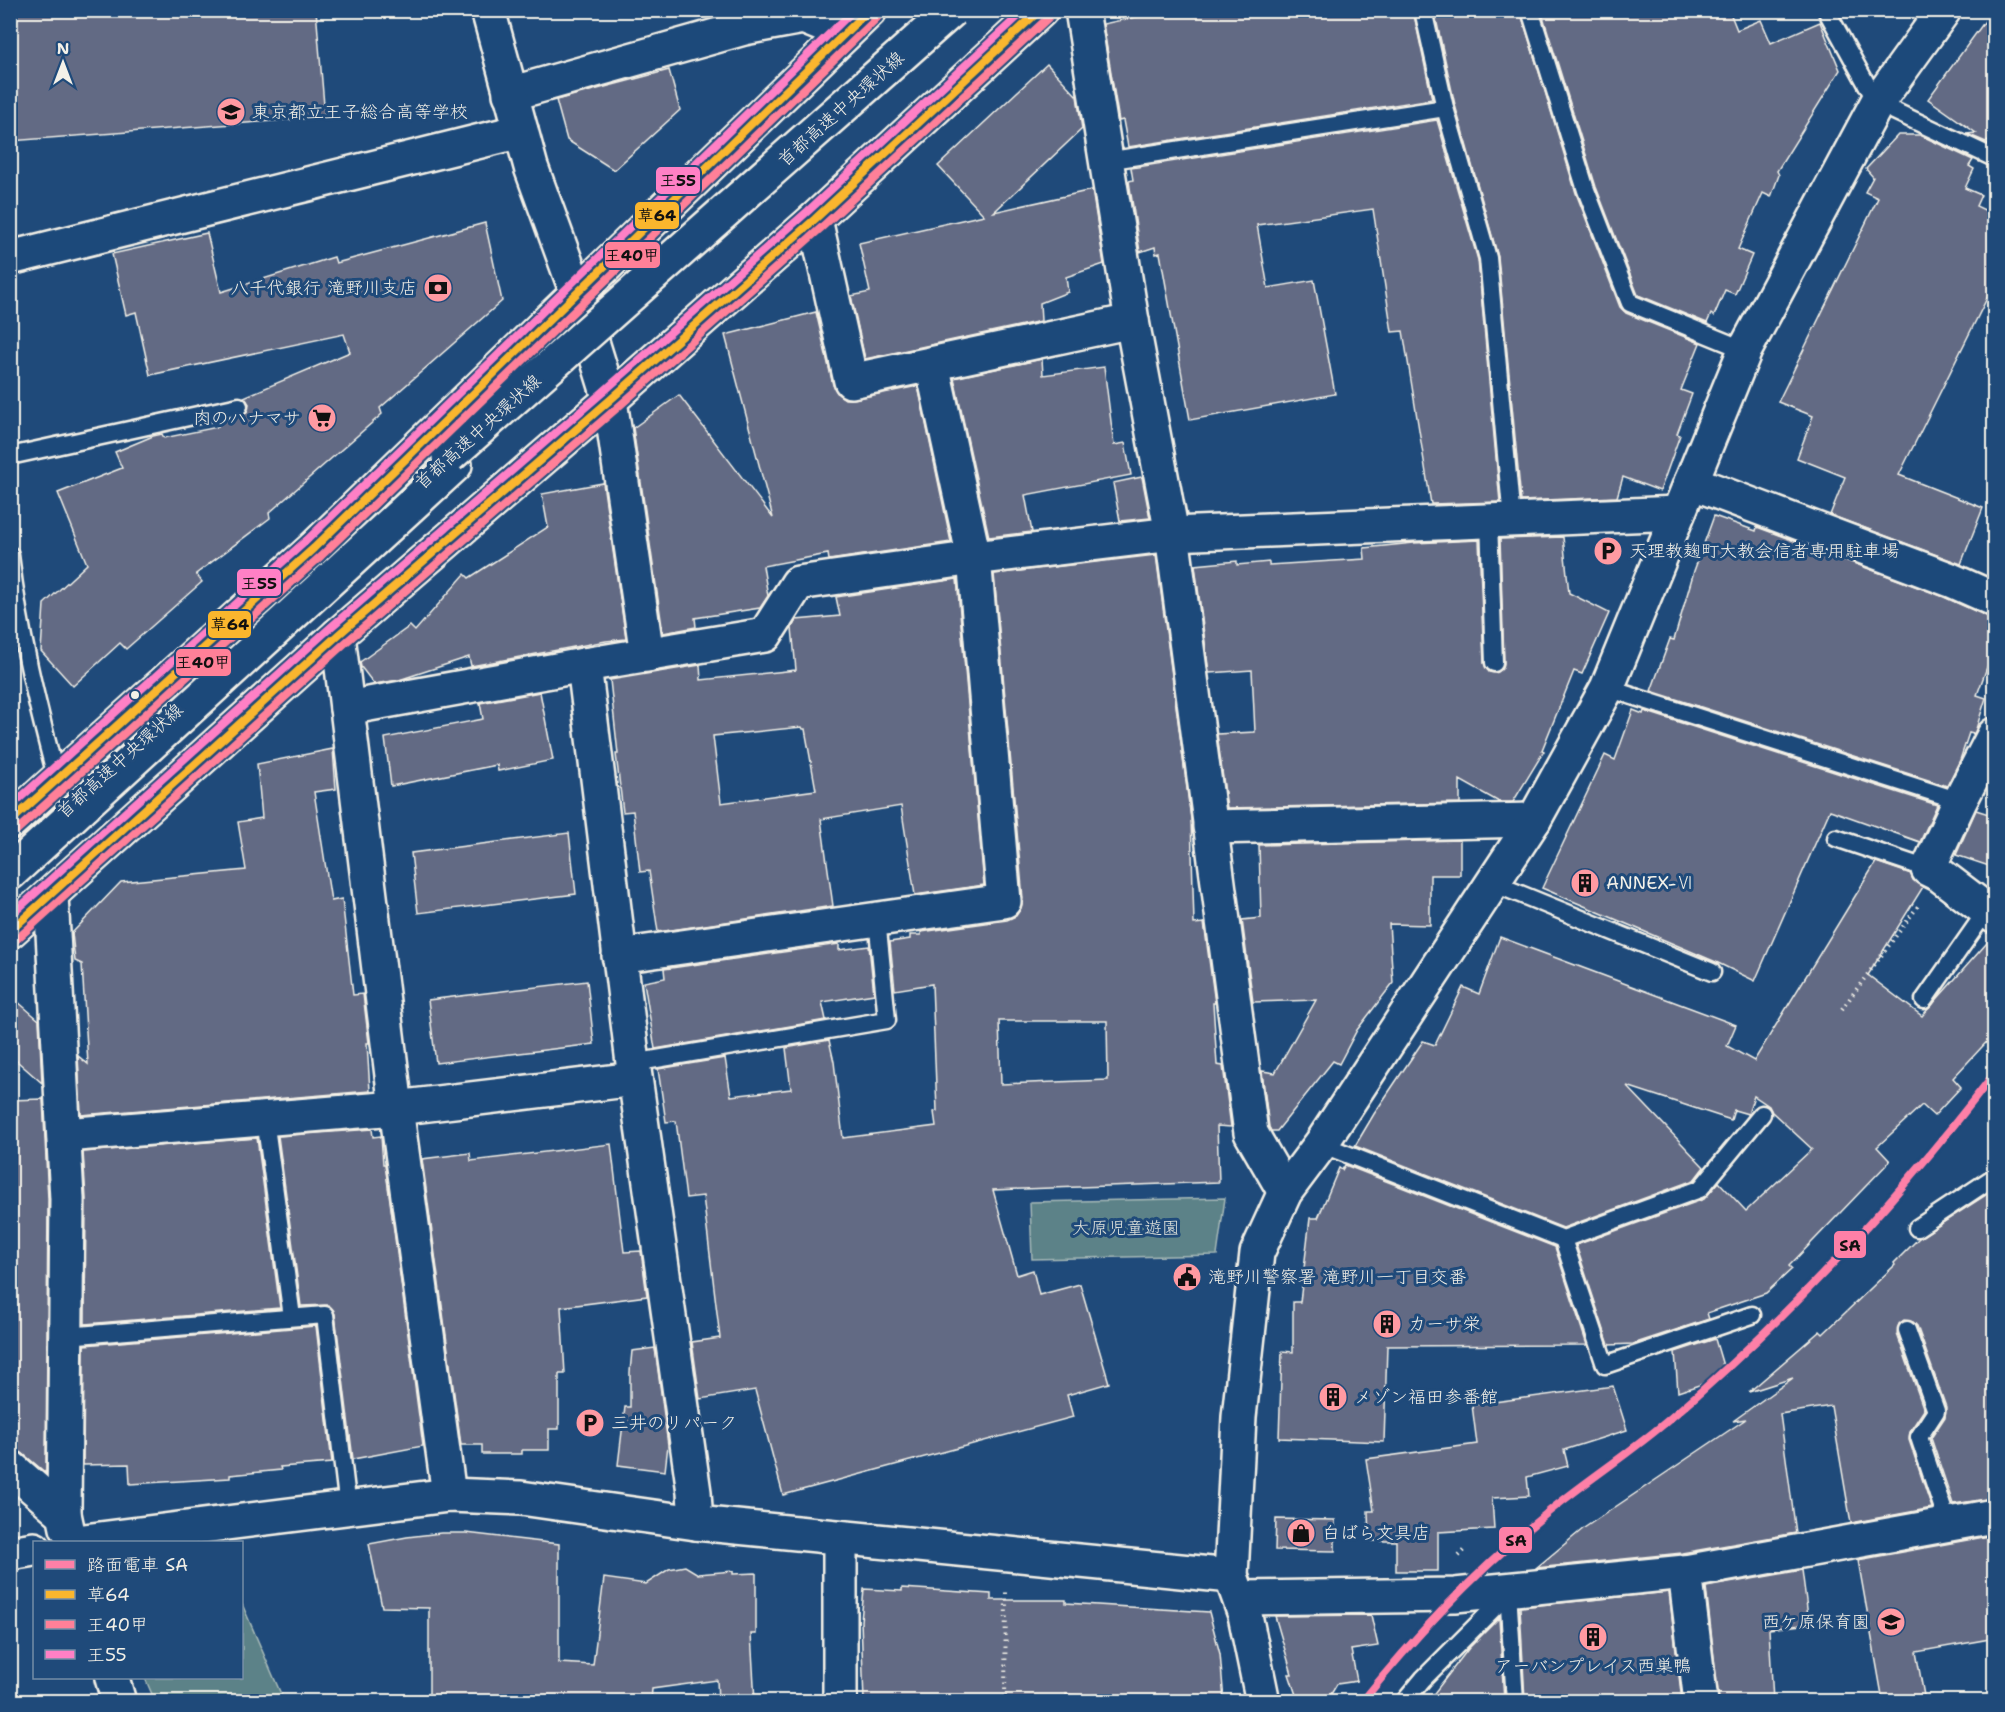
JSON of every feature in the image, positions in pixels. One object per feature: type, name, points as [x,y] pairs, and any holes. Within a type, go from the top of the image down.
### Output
[{"type":"main road","points":[[488,10],[531,167],[577,293],[610,400],[647,655]]},
{"type":"main road","points":[[10,822],[315,548],[870,10]]},
{"type":"main road","name":"首都高速中央環状線","points":[[10,862],[251,642],[449,456],[952,10]]},
{"type":"main road","points":[[10,931],[338,635],[815,219],[1041,10]]},
{"type":"main road","points":[[1082,10],[1132,321],[1172,534],[1251,1133],[1285,1192]]},
{"type":"main road","points":[[1263,1701],[1235,1587],[1239,1417],[1257,1253],[1285,1192],[1321,1144],[1534,820],[1606,688],[1745,350],[1877,103],[1944,10]]},
{"type":"main road","points":[[510,94],[742,19],[803,17],[845,34]]},
{"type":"main road","points":[[10,258],[521,131]]},
{"type":"main road","points":[[815,219],[852,381],[1132,321]]},
{"type":"main road","points":[[619,956],[1004,901],[974,558],[932,364]]},
{"type":"main road","name":"首都高速中央環状線","points":[[10,873],[455,465]]},
{"type":"main road","points":[[1691,482],[1951,580],[1995,599]]},
{"type":"main road","points":[[347,708],[765,635],[798,583],[974,558],[1172,534],[1678,513]]},
{"type":"main road","points":[[338,635],[396,1108],[449,1495]]},
{"type":"main road","points":[[584,665],[634,1071],[694,1492],[696,1523]]},
{"type":"main road","points":[[1991,913],[1934,872],[1960,801],[1995,735]]},
{"type":"main road","points":[[1210,827],[1534,820]]},
{"type":"main road","points":[[51,895],[67,1199],[66,1336],[70,1533]]},
{"type":"main road","points":[[65,1135],[396,1108],[634,1071]]},
{"type":"main road","points":[[10,1467],[70,1533]]},
{"type":"main road","points":[[70,1533],[348,1508],[449,1495],[521,1498],[696,1523],[1006,1554],[1235,1587],[1455,1594],[1508,1593],[1685,1572],[1995,1515]]},
{"type":"main road","points":[[840,1539],[840,1701]]},
{"type":"main road","points":[[10,1553],[33,1549]]},
{"type":"main road","points":[[1685,1572],[1701,1701]]},
{"type":"main road","points":[[113,1679],[119,1701]]},
{"type":"lane","points":[[1423,10],[1445,108],[1488,258],[1500,520],[1494,663]]},
{"type":"lane","points":[[1530,10],[1586,190],[1630,303],[1745,350]]},
{"type":"lane","points":[[1826,10],[1877,103],[1995,158]]},
{"type":"lane","points":[[1106,161],[1445,108]]},
{"type":"lane","points":[[10,456],[239,406]]},
{"type":"lane","points":[[10,555],[16,606],[33,687],[57,780]]},
{"type":"lane","points":[[1606,688],[1960,801]]},
{"type":"lane","points":[[1836,838],[1934,872]]},
{"type":"lane","points":[[1493,883],[1712,972]]},
{"type":"lane","points":[[1924,1000],[1991,913]]},
{"type":"lane","points":[[634,1071],[887,1020],[877,919]]},
{"type":"lane","points":[[1321,1144],[1563,1239],[1700,1189],[1762,1114]]},
{"type":"lane","points":[[265,1119],[292,1317]]},
{"type":"lane","points":[[1917,1228],[1995,1177]]},
{"type":"lane","points":[[1563,1239],[1605,1365],[1752,1315]]},
{"type":"lane","points":[[66,1336],[325,1315],[348,1508]]},
{"type":"lane","points":[[1907,1330],[1936,1411],[1919,1437],[1947,1524]]},
{"type":"lane","points":[[1404,1701],[1508,1593]]},
{"type":"lane","points":[[1508,1593],[1515,1701]]},
{"type":"path","points":[[1842,1009],[1934,872]]},
{"type":"path","points":[[1005,1701],[1006,1554]]},
{"type":"green space","name":"大原児童遊園","points":[[1225,1198],[1217,1255],[1032,1259],[1030,1202]]},
{"type":"green space","points":[[243,1606],[284,1701],[155,1701],[145,1679],[243,1679]]},
{"type":"building","points":[[10,10],[316,10],[325,117],[10,141]]},
{"type":"building","points":[[1169,10],[1413,10],[1432,99],[1128,147],[1123,120],[1119,121],[1103,24]]},
{"type":"building","points":[[1434,10],[1520,10],[1576,193],[1620,307],[1626,313],[1700,343],[1681,390],[1692,394],[1660,491],[1623,477],[1617,497],[1521,501],[1498,257],[1455,105]]},
{"type":"building","points":[[1541,10],[1729,10],[1737,30],[1761,20],[1771,43],[1820,22],[1840,70],[1777,171],[1779,175],[1771,197],[1763,193],[1738,249],[1752,255],[1735,294],[1725,290],[1714,316],[1711,314],[1707,323],[1638,295],[1596,187]]},
{"type":"building","points":[[1995,10],[1995,146],[1967,134],[1976,133],[1928,99]]},
{"type":"building","points":[[1047,64],[1077,96],[1082,129],[994,212],[1092,190],[1104,264],[1066,277],[1068,292],[1040,303],[1041,321],[865,359],[851,296],[870,292],[859,243],[984,215],[938,166]]},
{"type":"building","points":[[669,70],[680,110],[614,170],[567,140],[556,100]]},
{"type":"building","points":[[1437,120],[1478,260],[1500,502],[1431,504],[1403,331],[1392,332],[1373,209],[1257,225],[1268,288],[1314,280],[1335,394],[1190,420],[1160,253],[1156,254],[1155,247],[1140,252],[1129,181],[1133,180],[1131,168]]},
{"type":"building","points":[[1898,135],[1920,135],[1973,160],[1969,166],[1974,169],[1965,188],[1981,195],[1976,206],[1995,215],[1995,282],[1899,475],[1983,508],[1961,564],[1830,515],[1845,477],[1797,458],[1813,416],[1778,402],[1878,198],[1865,192],[1873,177],[1866,169]]},
{"type":"building","points":[[485,223],[502,301],[380,408],[382,414],[269,513],[270,518],[196,574],[202,582],[126,649],[120,643],[73,686],[41,651],[44,604],[87,564],[58,493],[122,468],[115,452],[153,436],[162,434],[164,438],[218,427],[217,422],[246,413],[249,404],[244,397],[350,352],[344,334],[150,375],[136,312],[126,315],[112,254],[207,233],[221,292],[334,257],[336,263]]},
{"type":"building","points":[[816,312],[833,385],[838,394],[845,399],[854,399],[918,386],[951,542],[829,560],[828,554],[763,566],[768,596],[760,608],[695,618],[696,627],[663,633],[633,428],[679,395],[773,518],[725,335]]},
{"type":"building","points":[[1042,359],[1043,375],[1104,367],[1114,445],[1125,443],[1131,475],[1025,495],[1032,532],[989,537],[954,378]]},
{"type":"building","points":[[1142,477],[1150,518],[1120,521],[1113,483]]},
{"type":"building","points":[[603,483],[626,639],[471,666],[469,657],[399,680],[374,684],[361,667],[360,662],[410,626],[415,631],[465,574],[469,578],[548,527],[542,494]]},
{"type":"building","points":[[1714,516],[1756,531],[1757,527],[1944,597],[1986,616],[1995,617],[1995,645],[1977,695],[1986,698],[1975,732],[1969,733],[1960,760],[1947,786],[1651,691],[1670,639],[1674,640],[1694,571]]},
{"type":"building","points":[[1563,537],[1569,593],[1609,613],[1582,674],[1574,671],[1542,750],[1544,751],[1513,802],[1499,802],[1460,780],[1460,803],[1227,808],[1217,734],[1255,732],[1252,670],[1209,673],[1195,565],[1237,561],[1237,565],[1269,562],[1269,565],[1365,559],[1364,548],[1479,540],[1484,663],[1489,672],[1495,673],[1503,668],[1504,663],[1500,539]]},
{"type":"building","points":[[1156,555],[1191,819],[1194,924],[1204,923],[1215,1003],[1213,1003],[1217,1065],[1223,1066],[1231,1127],[1217,1126],[1219,1182],[993,1190],[1017,1275],[1033,1270],[1039,1295],[1080,1284],[1109,1383],[1067,1395],[1073,1417],[783,1495],[755,1390],[700,1399],[692,1342],[720,1338],[703,1196],[686,1198],[676,1121],[666,1122],[658,1069],[725,1058],[731,1096],[791,1089],[786,1048],[829,1040],[834,1062],[843,1138],[936,1126],[932,984],[895,990],[890,942],[910,939],[910,935],[921,935],[921,932],[1007,920],[1016,916],[1021,908],[1023,899],[994,574]],"holes":[[[999,1021],[1107,1021],[1108,1080],[1001,1084]]]},
{"type":"building","points":[[957,579],[984,885],[915,895],[901,806],[821,819],[833,906],[658,932],[649,871],[640,872],[633,811],[623,812],[610,680],[700,665],[701,680],[796,670],[792,628],[796,620],[840,616],[836,597]],"holes":[[[802,727],[805,729],[816,790],[721,803],[713,736]]]},
{"type":"building","points":[[540,692],[553,760],[498,771],[497,765],[391,786],[385,738],[483,719],[480,703]]},
{"type":"building","points":[[1633,710],[1643,714],[1644,711],[1937,805],[1920,842],[1830,810],[1755,981],[1716,962],[1542,888],[1605,755],[1615,760]]},
{"type":"building","points":[[333,749],[336,789],[314,792],[331,901],[342,899],[353,995],[363,994],[369,1043],[367,1043],[370,1091],[81,1115],[78,1056],[88,1064],[82,964],[75,961],[72,933],[121,882],[246,870],[238,822],[262,818],[257,764]]},
{"type":"building","points":[[1976,810],[1995,816],[1995,868],[1956,855]]},
{"type":"building","points":[[569,833],[576,894],[418,913],[411,853]]},
{"type":"building","points":[[1460,840],[1460,875],[1430,875],[1430,925],[1389,924],[1393,983],[1357,1030],[1339,1064],[1333,1061],[1277,1131],[1271,1131],[1262,1071],[1275,1073],[1316,1000],[1253,1002],[1242,920],[1261,918],[1259,845]]},
{"type":"building","points":[[1876,862],[1911,874],[1913,880],[1923,887],[1868,975],[1922,1016],[1995,934],[1995,1033],[1953,1078],[1961,1087],[1934,1116],[1922,1105],[1877,1147],[1890,1161],[1789,1266],[1792,1269],[1766,1293],[1707,1313],[1709,1319],[1633,1344],[1609,1345],[1576,1245],[1704,1199],[1719,1182],[1746,1211],[1812,1149],[1772,1112],[1769,1106],[1754,1096],[1748,1114],[1734,1110],[1731,1120],[1627,1086],[1704,1167],[1694,1180],[1563,1228],[1355,1146],[1423,1041],[1435,1045],[1463,987],[1479,994],[1500,937],[1736,1025],[1727,1046],[1754,1061]]},
{"type":"building","points":[[839,944],[839,950],[869,946],[874,994],[822,1002],[826,1020],[655,1049],[644,982],[665,978],[664,969]]},
{"type":"building","points":[[587,981],[594,1044],[436,1063],[428,1000]]},
{"type":"building","points":[[10,995],[39,1020],[42,1083],[10,1055]]},
{"type":"building","points":[[43,1099],[48,1199],[46,1473],[22,1453],[10,1449],[10,1100]]},
{"type":"building","points":[[372,1129],[373,1137],[381,1136],[423,1446],[353,1459],[335,1314],[329,1305],[301,1306],[278,1136]]},
{"type":"building","points":[[257,1138],[280,1308],[85,1324],[86,1199],[83,1152]]},
{"type":"building","points":[[611,1144],[624,1252],[641,1251],[647,1296],[561,1307],[565,1374],[559,1374],[559,1429],[549,1429],[549,1450],[522,1450],[522,1454],[482,1454],[482,1445],[461,1445],[422,1159],[470,1153],[471,1161]]},
{"type":"building","points":[[1345,1165],[1555,1247],[1587,1345],[1387,1346],[1384,1442],[1279,1438],[1282,1351],[1293,1352],[1293,1302],[1300,1302],[1310,1218],[1318,1218],[1339,1168],[1342,1170]]},
{"type":"building","points":[[1995,1189],[1995,1498],[1953,1504],[1931,1438],[1945,1417],[1946,1407],[1917,1326],[1913,1322],[1904,1320],[1899,1324],[1897,1334],[1924,1410],[1910,1431],[1909,1440],[1932,1508],[1851,1523],[1831,1406],[1780,1414],[1796,1533],[1682,1553],[1536,1568],[1584,1528],[1746,1419],[1733,1421],[1793,1378],[1749,1392],[1820,1331],[1823,1334],[1895,1265],[1894,1263],[1919,1238]]},
{"type":"building","points":[[316,1326],[332,1463],[280,1467],[281,1470],[230,1475],[230,1478],[130,1484],[129,1464],[83,1465],[84,1345]]},
{"type":"building","points":[[1715,1339],[1726,1376],[1678,1392],[1675,1352]]},
{"type":"building","points":[[655,1348],[668,1445],[665,1471],[618,1465],[625,1407],[630,1407],[632,1351]]},
{"type":"building","points":[[1613,1386],[1627,1430],[1564,1450],[1568,1466],[1527,1477],[1529,1496],[1492,1498],[1494,1529],[1438,1532],[1438,1571],[1396,1571],[1396,1541],[1369,1541],[1368,1511],[1374,1511],[1366,1459],[1477,1444],[1472,1405]]},
{"type":"building","points":[[1276,1519],[1335,1520],[1335,1551],[1275,1550]]},
{"type":"building","points":[[441,1533],[466,1533],[559,1544],[559,1663],[593,1665],[604,1578],[646,1584],[669,1569],[685,1566],[698,1574],[733,1571],[733,1574],[756,1573],[756,1634],[751,1634],[755,1701],[718,1701],[717,1680],[652,1689],[651,1701],[429,1701],[429,1608],[382,1607],[369,1544]]},
{"type":"building","points":[[1995,1535],[1995,1638],[1916,1652],[1925,1701],[1883,1701],[1858,1560]]},
{"type":"building","points":[[1802,1570],[1809,1624],[1769,1629],[1773,1701],[1719,1701],[1706,1587]]},
{"type":"building","points":[[902,1588],[991,1594],[991,1600],[1066,1600],[1066,1603],[1209,1612],[1220,1654],[1224,1701],[1123,1701],[1066,1694],[1067,1701],[864,1701],[861,1621],[864,1589],[902,1591]]},
{"type":"building","points":[[1669,1592],[1682,1701],[1525,1701],[1520,1607]]},
{"type":"building","points":[[1371,1615],[1378,1646],[1351,1650],[1357,1681],[1337,1684],[1327,1701],[1298,1701],[1275,1616]]},
{"type":"building","points":[[1499,1618],[1504,1701],[1428,1701],[1469,1648]]},
{"type":"tram line","name":"SA","points":[[1362,1702],[1426,1627],[1496,1557],[1562,1502],[1672,1417],[1759,1338],[1882,1210],[1994,1074]]},
{"type":"transit line","name":"王55","points":[[10,807],[307,540],[854,10]]},
{"type":"transit line","name":"草64","points":[[10,822],[314,548],[869,10]]},
{"type":"transit line","name":"王55","points":[[10,916],[331,627],[808,211],[1025,10]]},
{"type":"transit line","name":"草64","points":[[10,931],[338,635],[815,219],[1040,10]]},
{"type":"transit line","name":"王40甲","points":[[17,830],[321,556],[877,18]]},
{"type":"transit line","name":"王40甲","points":[[17,939],[345,643],[822,227],[1048,18]]},
{"type":"place","name":"東京都立王子総合高等学校","points":[[231,112]]},
{"type":"place","name":"八千代銀行 滝野川支店","points":[[438,288]]},
{"type":"place","name":"肉のハナマサ","points":[[322,418]]},
{"type":"place","name":"天理教麹町大教会信者専用駐車場","points":[[1608,551]]},
{"type":"place","name":"ANNEX-Ⅵ","points":[[1585,883]]},
{"type":"place","name":"滝野川警察署 滝野川一丁目交番","points":[[1187,1277]]},
{"type":"place","name":"カーサ栄","points":[[1387,1324]]},
{"type":"place","name":"メゾン福田参番館","points":[[1333,1397]]},
{"type":"place","name":"三井のリパーク","points":[[590,1423]]},
{"type":"place","name":"白ばら文具店","points":[[1301,1533]]},
{"type":"place","name":"西ケ原保育園","points":[[1891,1622]]},
{"type":"place","name":"アーバンプレイス西巣鴨","points":[[1593,1637]]}]
